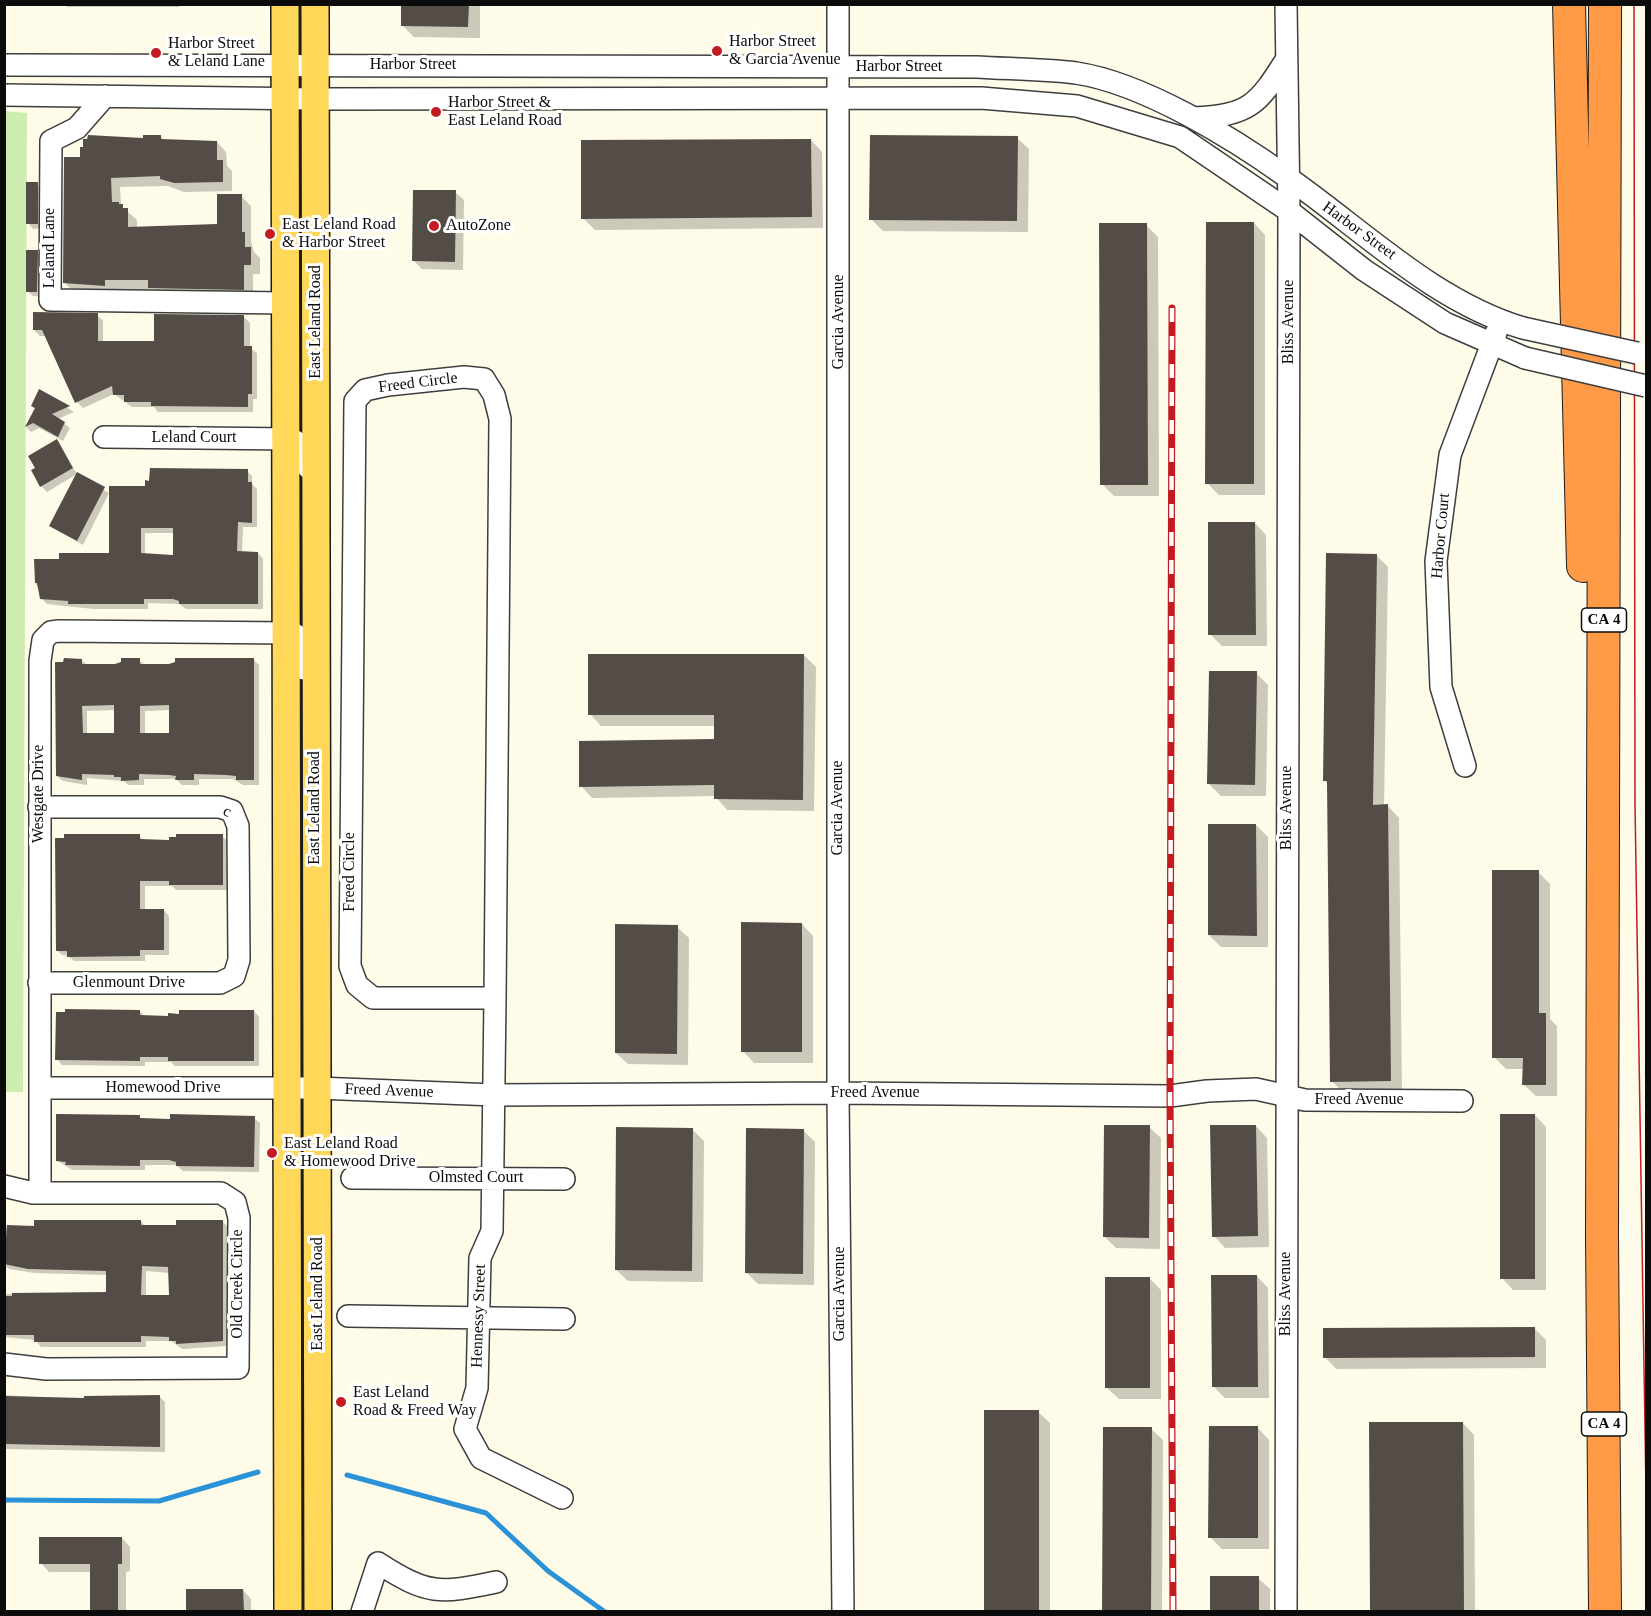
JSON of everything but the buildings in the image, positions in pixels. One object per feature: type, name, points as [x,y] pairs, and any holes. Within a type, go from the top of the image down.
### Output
[{"type":"highway","points":[[1569,4],[1602,1236]]},
{"type":"highway","name":"CA 4","points":[[1605,4],[1602,1236],[1605,1611]]},
{"type":"main road","name":"East Leland Road","points":[[285,4],[288,1611]]},
{"type":"main road","name":"East Leland Road","points":[[315,4],[314,683],[318,1611]]},
{"type":"street","name":"Garcia Avenue","points":[[838,4],[838,1093],[843,1611]]},
{"type":"street","name":"Bliss Avenue","points":[[1286,4],[1289,211],[1286,1611]]},
{"type":"street","points":[[1193,118],[1223,116],[1250,107],[1266,91],[1286,60]]},
{"type":"street","name":"Harbor Street","points":[[4,65],[976,67],[1077,73],[1144,94],[1193,118],[1287,176],[1362,235],[1436,286],[1500,321],[1647,355]]},
{"type":"street","name":"Harbor Street","points":[[4,95],[285,99],[981,99],[1077,106],[1180,137],[1289,211],[1364,270],[1445,323],[1525,358],[1647,386]]},
{"type":"street","points":[[51,141],[66,126],[68,96]]},
{"type":"street","points":[[51,141],[78,128],[105,96]]},
{"type":"street","name":"Leland Lane","points":[[51,141],[50,300],[285,303]]},
{"type":"street","name":"Harbor Court","points":[[1465,766],[1440,687],[1436,561],[1450,455],[1500,321]]},
{"type":"street","name":"Freed Circle","points":[[495,998],[373,998],[357,985],[350,966],[355,401],[365,390],[388,385],[464,377],[483,379],[494,395],[500,418],[495,1095]]},
{"type":"street","name":"Leland Court","points":[[104,437],[285,438]]},
{"type":"street","points":[[285,438],[299,442],[301,460],[316,476]]},
{"type":"street","name":"Westgate Drive","points":[[40,1193],[40,661],[45,636],[59,631],[285,632]]},
{"type":"street","points":[[285,632],[302,638],[305,673],[314,683]]},
{"type":"street","name":"c","points":[[39,807],[220,807],[235,814],[238,826],[239,960],[234,976],[220,983]]},
{"type":"street","name":"Glenmount Drive","points":[[39,983],[220,983]]},
{"type":"street","name":"Homewood Drive","points":[[40,1088],[286,1088]]},
{"type":"street","name":"Freed Avenue","points":[[286,1088],[495,1095],[838,1093],[1170,1096],[1207,1091],[1256,1089],[1305,1100],[1462,1101]]},
{"type":"street","name":"Hennessy Street","points":[[495,1095],[492,1231],[480,1258],[477,1388],[465,1429],[481,1458],[562,1498]]},
{"type":"street","name":"Olmsted Court","points":[[352,1178],[564,1179]]},
{"type":"street","name":"Old Creek Circle","points":[[4,1186],[40,1193],[221,1193],[233,1198],[238,1211],[238,1368],[46,1369],[4,1364]]},
{"type":"street","points":[[348,1316],[477,1320],[564,1318]]},
{"type":"street","points":[[362,1611],[378,1563],[410,1584],[437,1590],[459,1589],[496,1582]]},
{"type":"green space","points":[[4,111],[27,113],[23,1092],[4,1092]]},
{"type":"waterway","points":[[4,1500],[159,1501],[258,1472]]},
{"type":"waterway","points":[[347,1475],[486,1513],[548,1571],[605,1612]]},
{"type":"tram line","points":[[1634,4],[1635,804],[1646,1491]]},
{"type":"railway","points":[[1172,308],[1170,1096],[1173,1612]]},
{"type":"place","name":"Harbor Street & Garcia Avenue","points":[[717,51]]},
{"type":"place","name":"Harbor Street & Leland Lane","points":[[156,53]]},
{"type":"place","name":"Harbor Street & East Leland Road","points":[[436,112]]},
{"type":"place","name":"AutoZone","points":[[434,226]]},
{"type":"place","name":"East Leland Road & Harbor Street","points":[[270,234]]},
{"type":"place","name":"East Leland Road & Homewood Drive","points":[[272,1153]]},
{"type":"place","name":"East Leland Road & Freed Way","points":[[341,1402]]}]
